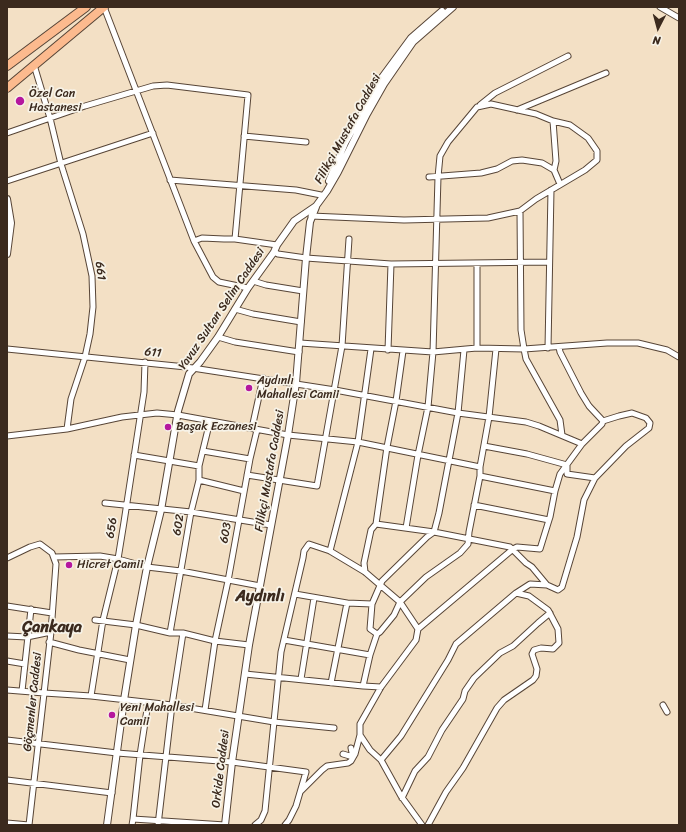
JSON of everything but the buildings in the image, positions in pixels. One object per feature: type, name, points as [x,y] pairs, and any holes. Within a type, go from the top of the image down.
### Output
[{"type":"highway","points":[[7,66],[86,7]]},
{"type":"highway","points":[[7,88],[104,7]]},
{"type":"street","points":[[104,7],[194,241],[214,277],[219,282],[248,288]]},
{"type":"street","points":[[412,40],[446,7]]},
{"type":"street","points":[[412,40],[453,7]]},
{"type":"street","points":[[660,7],[679,18]]},
{"type":"street","name":"Filikçi Mustafa Caddesi","points":[[239,716],[249,645],[288,435],[296,383],[303,291],[311,216],[327,185],[345,143],[384,76],[412,40]]},
{"type":"street","name":"Filikçi Mustafa Caddesi","points":[[316,206],[338,172],[384,84],[412,40]]},
{"type":"street","points":[[406,528],[418,454],[428,407],[433,352],[438,177],[440,156],[445,147],[478,107],[495,93],[568,56]]},
{"type":"street","name":"661","points":[[34,65],[50,118],[61,164],[83,234],[92,276],[93,307],[85,357],[71,399],[66,428]]},
{"type":"street","points":[[516,110],[606,73]]},
{"type":"street","points":[[7,133],[136,90],[153,86],[167,85],[248,95],[235,239]]},
{"type":"street","points":[[311,216],[383,220],[488,218],[520,211],[550,190],[585,170],[598,160],[597,151],[588,138],[570,125],[536,114],[491,104],[478,107]]},
{"type":"street","points":[[554,121],[556,161],[554,170],[560,184]]},
{"type":"street","points":[[7,181],[153,133]]},
{"type":"street","points":[[244,136],[306,142]]},
{"type":"street","points":[[429,177],[481,173],[522,160],[542,163],[554,170]]},
{"type":"street","points":[[170,180],[296,190],[321,195]]},
{"type":"street","points":[[548,348],[550,190]]},
{"type":"street","points":[[7,199],[9,224],[7,254]]},
{"type":"street","name":"Yavuz Sultan Selim Caddesi","points":[[107,825],[136,625],[147,567],[161,510],[178,415],[189,374],[218,337],[248,288],[294,221],[316,206]]},
{"type":"street","points":[[520,211],[521,330],[526,359],[560,420],[562,435]]},
{"type":"street","points":[[194,241],[202,238],[224,240],[235,239],[277,245]]},
{"type":"street","points":[[247,475],[317,486],[342,346],[349,239]]},
{"type":"street","points":[[274,252],[278,254],[306,258],[391,264],[549,262]]},
{"type":"street","points":[[476,348],[477,263]]},
{"type":"street","points":[[388,350],[391,264]]},
{"type":"street","points":[[253,282],[303,291]]},
{"type":"street","points":[[235,309],[253,314],[301,322]]},
{"type":"street","points":[[218,337],[234,342],[299,352]]},
{"type":"street","points":[[300,343],[433,352],[476,348],[548,348],[607,343],[638,343],[667,350],[679,357]]},
{"type":"street","points":[[559,347],[560,352],[581,393],[589,406],[603,422]]},
{"type":"street","points":[[363,686],[370,655],[377,634],[394,615],[400,602],[426,577],[460,553],[468,544],[489,417],[496,348]]},
{"type":"street","name":"611","points":[[7,349],[145,362],[296,383],[458,413],[526,422],[582,444]]},
{"type":"street","points":[[330,551],[358,442],[371,349]]},
{"type":"street","points":[[377,634],[370,629],[372,604],[382,581],[434,532],[458,413],[464,350]]},
{"type":"street","points":[[365,572],[364,563],[371,530],[376,524],[403,351]]},
{"type":"street","name":"656","points":[[91,696],[103,620],[118,559],[139,415],[144,392],[145,362]]},
{"type":"street","points":[[252,428],[263,378]]},
{"type":"street","points":[[7,436],[66,428],[122,417],[157,413],[210,420],[288,435],[358,442],[480,466]]},
{"type":"street","points":[[300,792],[314,776],[322,770],[333,765],[348,763],[354,757],[360,735],[360,724],[381,687],[416,640],[418,629],[513,549],[517,547],[540,549],[550,517],[560,474],[582,444],[603,422],[619,416],[632,413],[646,418],[650,423],[648,428],[626,446],[595,478],[584,500],[577,537],[562,587],[558,590],[547,584],[513,549],[503,544],[376,524]]},
{"type":"street","name":"602","points":[[170,633],[191,512],[199,480],[199,466],[210,420]]},
{"type":"street","name":"603","points":[[205,710],[214,640],[228,581],[250,459],[258,430]]},
{"type":"street","points":[[484,446],[528,454],[567,465]]},
{"type":"street","points":[[203,451],[250,459]]},
{"type":"street","points":[[134,456],[199,466]]},
{"type":"street","points":[[567,465],[567,474],[595,478]]},
{"type":"street","points":[[480,476],[555,491]]},
{"type":"street","points":[[199,480],[244,491]]},
{"type":"street","points":[[105,503],[191,512],[271,525]]},
{"type":"street","points":[[474,504],[549,520]]},
{"type":"street","points":[[7,558],[40,544],[52,553],[54,557],[100,556],[147,567],[260,586]]},
{"type":"street","points":[[255,825],[261,820],[265,812],[281,652],[304,551],[309,544],[330,551],[365,572],[400,602],[418,629]]},
{"type":"street","name":"Göçmenler Caddesi","points":[[29,825],[51,632],[56,564],[54,557]]},
{"type":"street","points":[[380,760],[401,736],[448,660],[456,644],[516,593],[530,584],[547,584]]},
{"type":"street","points":[[428,825],[446,792],[463,768],[497,708],[504,700],[533,680],[536,676],[537,669],[532,654],[534,650],[541,648],[553,648],[558,643],[558,629],[550,614],[538,602],[529,596],[516,593]]},
{"type":"street","points":[[295,594],[347,603],[372,604]]},
{"type":"street","points":[[301,679],[314,598]]},
{"type":"street","points":[[331,683],[347,603]]},
{"type":"street","points":[[7,606],[52,613]]},
{"type":"street","points":[[22,691],[31,609]]},
{"type":"street","points":[[402,798],[415,771],[428,757],[442,730],[463,699],[465,691],[474,678],[500,653],[513,646],[550,614]]},
{"type":"street","points":[[95,620],[136,625],[170,633],[183,633],[214,640],[249,645]]},
{"type":"street","points":[[7,636],[27,636],[51,632]]},
{"type":"street","points":[[158,823],[172,705],[183,633]]},
{"type":"street","points":[[284,640],[370,655]]},
{"type":"street","points":[[50,642],[130,660]]},
{"type":"street","points":[[7,661],[25,664]]},
{"type":"street","points":[[245,674],[381,687]]},
{"type":"street","points":[[7,690],[44,694],[91,696],[172,705],[274,722],[334,728]]},
{"type":"street","points":[[132,825],[148,703]]},
{"type":"street","points":[[663,705],[667,712]]},
{"type":"street","name":"Orkide Caddesi","points":[[225,825],[239,716]]},
{"type":"street","points":[[360,735],[370,750],[380,760],[402,798],[422,825]]},
{"type":"street","points":[[7,740],[117,753],[232,762],[306,772],[296,806],[285,825]]},
{"type":"street","points":[[350,748],[354,757]]},
{"type":"street","points":[[343,754],[354,757]]},
{"type":"street","points":[[7,780],[112,793]]},
{"type":"street","points":[[133,819],[158,823],[225,825]]},
{"type":"street","points":[[7,822],[29,825]]},
{"type":"place","name":"Özel Can Hastanesi","points":[[20,101]]},
{"type":"place","name":"Aydınlı Mahallesi Camii","points":[[249,388]]},
{"type":"place","name":"Başak Eczanesi","points":[[168,427]]},
{"type":"place","name":"Hicret Camii","points":[[69,565]]},
{"type":"place","name":"Yeni Mahallesi Camii","points":[[112,715]]},
{"type":"district","name":"Aydınlı","points":[[260,597]]},
{"type":"district","name":"Çankaya","points":[[52,628]]}]
